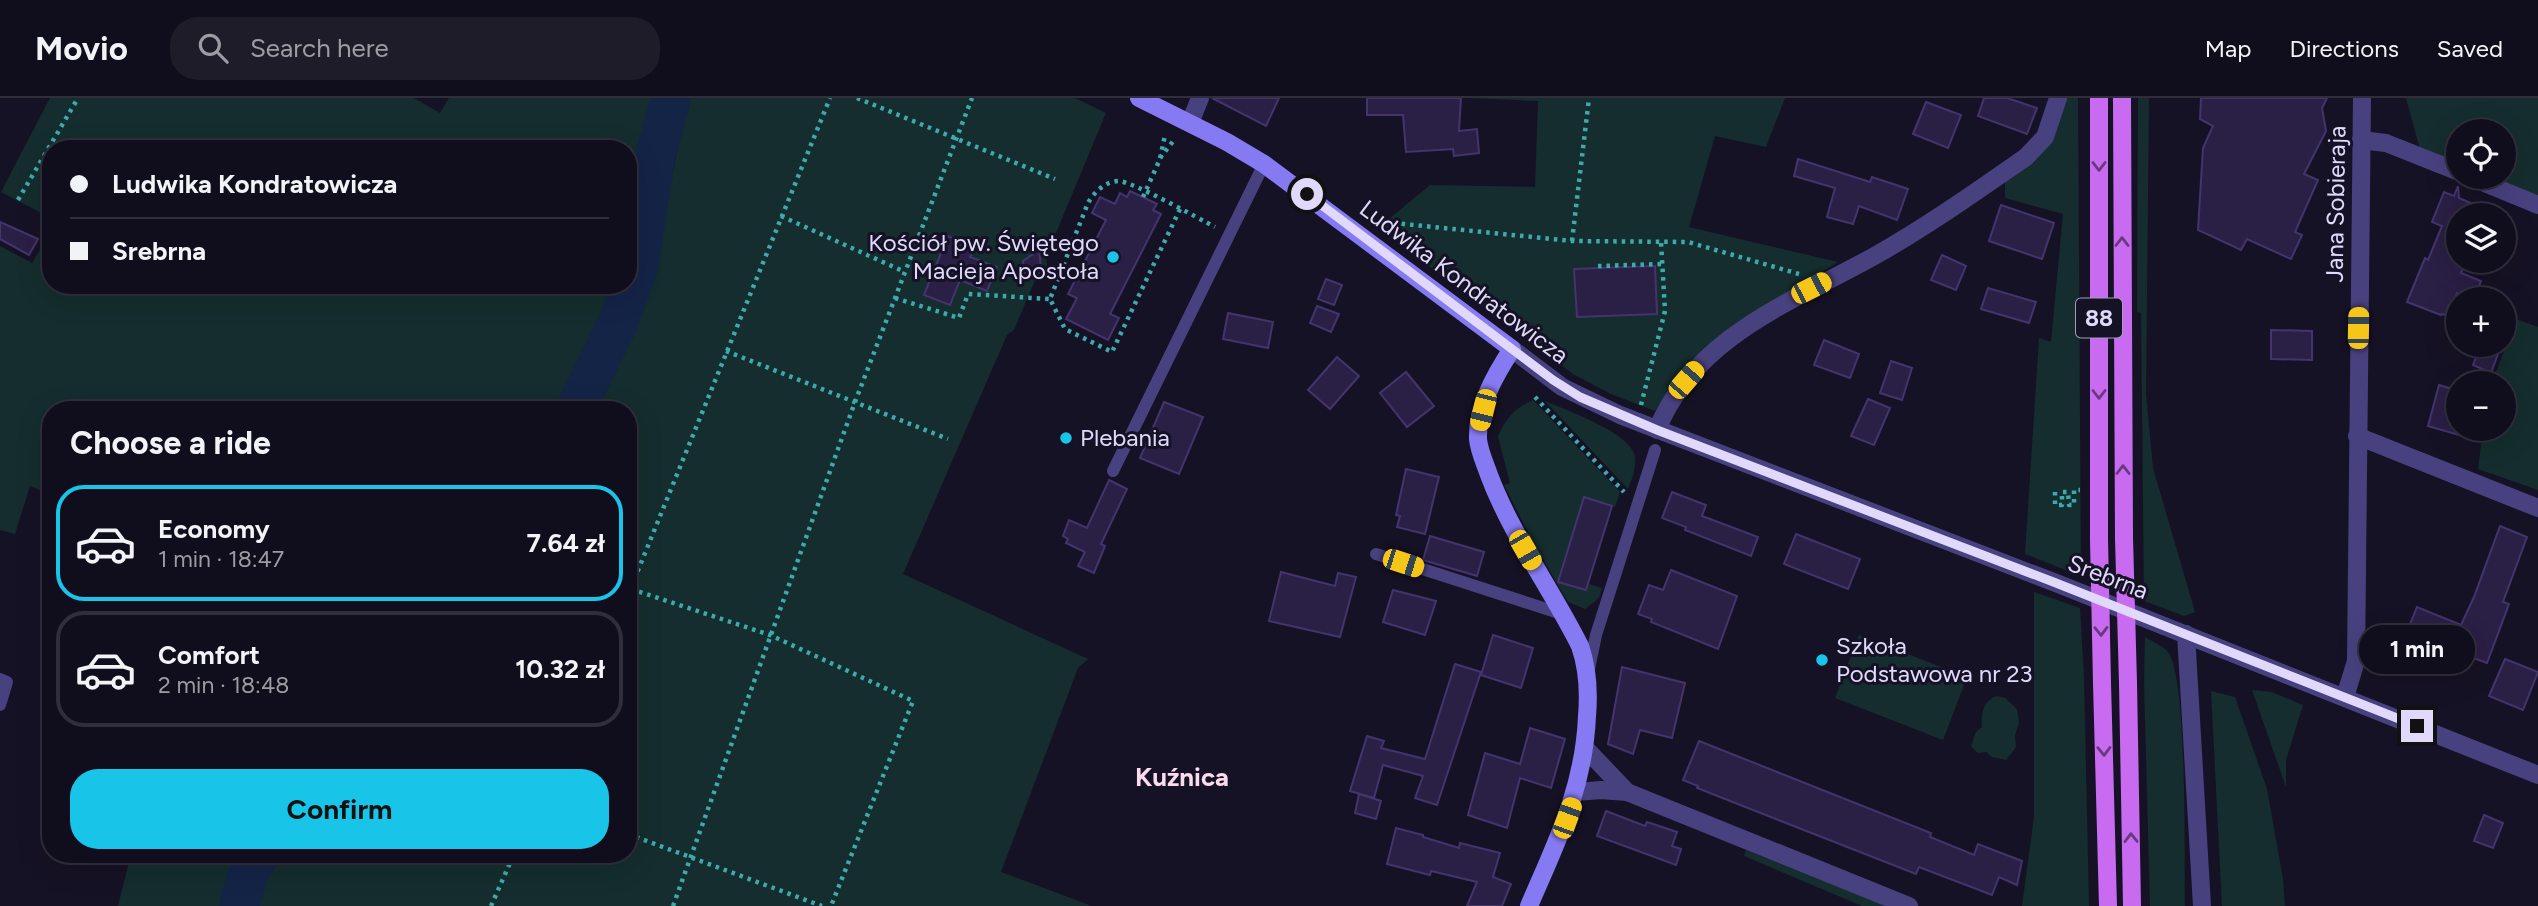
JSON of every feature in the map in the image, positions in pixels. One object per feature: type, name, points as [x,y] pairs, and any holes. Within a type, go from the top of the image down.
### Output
[{"type":"main road","name":"88","points":[[2099,98],[2099,539],[2108,906]]},
{"type":"main road","name":"88","points":[[2122,98],[2124,538],[2132,906]]},
{"type":"street","name":"Ludwika Kondratowicza","points":[[1139,98],[1264,164],[1571,392],[1657,430]]},
{"type":"street","points":[[1190,123],[1200,98]]},
{"type":"street","points":[[1657,430],[1665,412],[1686,380],[1715,350],[1775,307],[1877,255],[2026,157],[2045,137],[2058,98]]},
{"type":"street","name":"Jana Sobieraja","points":[[2345,697],[2356,662],[2362,98]]},
{"type":"street","points":[[2361,140],[2386,143],[2446,167]]},
{"type":"street","points":[[2499,189],[2538,205]]},
{"type":"street","points":[[1512,349],[1490,386],[1479,424],[1478,440],[1507,516],[1580,646],[1587,679],[1586,749],[1576,792],[1529,906]]},
{"type":"street","name":"Srebrna","points":[[1657,430],[2186,634],[2538,775]]},
{"type":"street","points":[[2357,436],[2538,509]]},
{"type":"street","points":[[2186,634],[2202,906]]},
{"type":"street","points":[[1586,749],[1627,792]]},
{"type":"street","points":[[1576,792],[1627,792],[1909,906]]},
{"type":"lane","points":[[1112,471],[1264,164]]},
{"type":"lane","points":[[1587,679],[1596,635],[1655,450]]},
{"type":"lane","points":[[1376,554],[1562,614]]},
{"type":"lane","points":[[0,680],[7,682],[0,705]]},
{"type":"path","points":[[54,140],[78,98]]},
{"type":"path","points":[[637,574],[830,98]]},
{"type":"path","points":[[857,98],[1055,179]]},
{"type":"path","points":[[673,906],[855,402],[972,98]]},
{"type":"path","points":[[1572,241],[1589,98]]},
{"type":"path","points":[[1144,195],[1160,159],[1165,135]]},
{"type":"path","points":[[1160,159],[1174,140]]},
{"type":"path","points":[[19,200],[42,160]]},
{"type":"path","points":[[1180,209],[1112,352],[1065,329],[1050,299],[1092,196],[1098,189],[1115,181],[1123,182],[1144,195],[1180,209],[1228,234]]},
{"type":"path","points":[[781,216],[905,272]]},
{"type":"path","points":[[1375,229],[1384,222],[1572,241],[1688,242],[1824,282]]},
{"type":"path","points":[[1640,409],[1665,311],[1661,242]]},
{"type":"path","points":[[1598,266],[1662,264]]},
{"type":"path","points":[[895,298],[959,318],[968,294],[1050,299]]},
{"type":"path","points":[[726,351],[948,439]]},
{"type":"path","points":[[1535,397],[1627,496]]},
{"type":"path","points":[[2055,492],[2055,505],[2062,505],[2062,492],[2068,492],[2069,505],[2074,505],[2074,490],[2080,490]]},
{"type":"path","points":[[637,591],[770,635],[914,701],[831,906]]},
{"type":"path","points":[[637,837],[822,906]]},
{"type":"path","points":[[491,906],[510,863]]},
{"type":"green space","points":[[50,98],[414,98],[440,113],[449,98],[659,98],[649,134],[637,199],[637,140],[42,140],[42,213],[1,192]]},
{"type":"green space","points":[[687,98],[1075,98],[1106,113],[1046,257],[1048,272],[1035,280],[1014,330],[1007,335],[903,574],[1088,659],[1078,668],[1001,872],[1092,906],[254,906],[271,863],[637,863],[637,401],[599,401],[640,317],[658,252]]},
{"type":"green space","points":[[1468,98],[1785,98],[1766,147],[1715,136],[1689,227],[1838,262],[1752,314],[1670,388],[1655,411],[1611,394],[1573,374],[1378,228],[1430,185],[1535,187],[1538,101]]},
{"type":"green space","points":[[2061,98],[2078,98],[2081,576],[2025,554],[2039,338],[2051,342],[2063,214],[2005,198],[2005,181]]},
{"type":"green space","points":[[2138,98],[2149,98],[2146,394],[2153,468],[2195,612],[2184,616],[2144,601],[2141,313],[2137,312]]},
{"type":"green space","points":[[2406,98],[2538,98],[2538,197],[2516,188],[2516,119],[2446,119],[2446,160],[2420,149]]},
{"type":"green space","points":[[0,246],[32,263],[42,246],[42,294],[613,294],[566,401],[42,401],[42,491],[30,486],[15,534],[0,530]]},
{"type":"green space","points":[[2516,319],[2538,327],[2538,490],[2478,469],[2482,441],[2516,441],[2516,371],[2496,371],[2502,357],[2516,357]]},
{"type":"green space","points":[[1533,400],[1620,492],[1615,507],[1584,498],[1558,581],[1585,590],[1589,584],[1602,588],[1599,598],[1585,609],[1568,602],[1504,485],[1510,483],[1498,436],[1512,414]]},
{"type":"green space","points":[[1545,401],[1597,423],[1623,439],[1635,457],[1628,489]]},
{"type":"green space","points":[[2034,592],[2080,608],[2089,906],[2022,906],[2034,817]]},
{"type":"green space","points":[[1859,635],[1967,677],[1943,740],[1835,698]]},
{"type":"green space","points":[[2145,637],[2168,652],[2179,696],[2184,773],[2185,906],[2150,906]]},
{"type":"green space","points":[[2252,690],[2272,692],[2303,705],[2286,760],[2286,787]]},
{"type":"green space","points":[[2211,691],[2235,697],[2267,789],[2283,879],[2285,906],[2222,906]]},
{"type":"green space","points":[[1997,696],[2005,698],[2017,709],[2019,723],[2015,735],[2016,747],[2006,760],[1992,757],[1986,752],[1978,753],[1971,746],[1976,732],[1982,727],[1986,704]]},
{"type":"green space","points":[[1746,850],[1887,906],[1862,906],[1744,856]]},
{"type":"green space","points":[[129,863],[242,863],[227,906],[118,906]]},
{"type":"building","points":[[1212,98],[1279,98],[1266,126]]},
{"type":"building","points":[[1367,98],[1461,98],[1459,131],[1477,129],[1479,153],[1454,156],[1453,149],[1406,152],[1403,115],[1367,115]]},
{"type":"building","points":[[1984,98],[2007,98],[2037,108],[2027,134],[1978,116]]},
{"type":"building","points":[[2201,98],[2327,98],[2322,108],[2326,131],[2304,174],[2318,180],[2295,232],[2302,235],[2291,259],[2247,239],[2241,250],[2198,230],[2203,148],[2213,126],[2200,119]]},
{"type":"building","points":[[1926,102],[1961,115],[1948,148],[1913,134]]},
{"type":"building","points":[[1798,159],[1870,182],[1872,177],[1908,189],[1897,220],[1859,206],[1853,224],[1827,217],[1835,188],[1794,176]]},
{"type":"building","points":[[2458,189],[2459,198],[2471,203],[2446,203],[2446,273],[2461,273],[2481,281],[2479,287],[2446,287],[2446,312],[2441,315],[2407,302],[2442,226],[2432,222],[2444,192],[2454,196]]},
{"type":"building","name":"Kościół pw. Świętego Macieja Apostoła","points":[[1130,191],[1157,204],[1153,210],[1161,214],[1110,314],[1119,318],[1108,340],[1066,319],[1077,298],[1068,294],[1106,220],[1092,213],[1100,197],[1115,204],[1120,193],[1127,197]]},
{"type":"building","points":[[2001,205],[2054,223],[2042,259],[1989,241]]},
{"type":"building","points":[[0,222],[38,239],[29,255],[0,239]]},
{"type":"building","points":[[948,236],[975,247],[970,257],[997,267],[987,291],[960,280],[950,305],[924,295]]},
{"type":"building","points":[[1039,250],[1041,268],[1025,280],[1023,261]]},
{"type":"building","points":[[1942,255],[1966,266],[1956,290],[1931,280]]},
{"type":"building","points":[[1655,266],[1657,314],[1577,317],[1574,269]]},
{"type":"building","points":[[1326,279],[1342,285],[1334,305],[1318,299]]},
{"type":"building","points":[[1988,288],[2036,302],[2029,323],[1981,309]]},
{"type":"building","points":[[1317,306],[1339,314],[1331,332],[1310,323]]},
{"type":"building","points":[[1228,313],[1273,322],[1268,348],[1223,339]]},
{"type":"building","points":[[2271,330],[2312,331],[2312,360],[2271,359]]},
{"type":"building","points":[[1824,340],[1859,354],[1850,378],[1814,365]]},
{"type":"building","points":[[1337,357],[1359,376],[1330,409],[1308,390]]},
{"type":"building","points":[[2476,357],[2497,357],[2492,371],[2473,365]]},
{"type":"building","points":[[1891,361],[1912,368],[1902,400],[1880,393]]},
{"type":"building","points":[[1406,372],[1434,406],[1407,427],[1380,393]]},
{"type":"building","points":[[2439,385],[2446,387],[2446,431],[2428,426]]},
{"type":"building","points":[[1868,399],[1890,408],[1874,445],[1851,436]]},
{"type":"building","points":[[1164,402],[1203,417],[1179,474],[1140,458]]},
{"type":"building","points":[[1406,469],[1439,477],[1425,534],[1397,527],[1400,516],[1396,515]]},
{"type":"building","points":[[1109,480],[1127,489],[1101,544],[1105,546],[1094,573],[1078,566],[1085,552],[1066,543],[1068,539],[1063,536],[1069,520],[1087,528]]},
{"type":"building","points":[[1672,492],[1706,505],[1702,516],[1758,537],[1751,556],[1662,518]]},
{"type":"building","points":[[1584,497],[1612,506],[1586,590],[1558,582]]},
{"type":"building","points":[[2500,526],[2527,537],[2503,602],[2509,604],[2487,663],[2448,649],[2442,663],[2400,649],[2417,607],[2461,625]]},
{"type":"building","points":[[1796,534],[1860,559],[1848,589],[1784,564]]},
{"type":"building","points":[[1430,536],[1484,552],[1477,576],[1423,560]]},
{"type":"building","points":[[1671,570],[1737,596],[1718,649],[1651,622],[1652,619],[1638,614],[1649,585],[1663,590]]},
{"type":"building","points":[[1281,572],[1335,586],[1338,573],[1356,577],[1340,637],[1269,621]]},
{"type":"building","points":[[1393,590],[1436,601],[1425,635],[1383,622]]},
{"type":"building","points":[[1493,635],[1533,648],[1521,688],[1481,675]]},
{"type":"building","points":[[2505,659],[2538,672],[2523,710],[2489,696]]},
{"type":"building","points":[[1455,664],[1481,672],[1437,805],[1415,798],[1423,776],[1383,765],[1374,798],[1350,791],[1367,736],[1384,741],[1381,748],[1425,759]]},
{"type":"building","points":[[1622,667],[1685,683],[1672,738],[1640,730],[1633,754],[1608,744]]},
{"type":"building","points":[[1530,728],[1565,739],[1551,788],[1520,778],[1507,828],[1468,815],[1485,753],[1520,764]]},
{"type":"building","points":[[1699,741],[1931,833],[1930,837],[1974,855],[1978,844],[2022,861],[2017,885],[1999,877],[1992,895],[1919,867],[1916,874],[1697,788],[1698,786],[1683,780]]},
{"type":"building","points":[[1359,794],[1381,801],[1376,819],[1355,813]]},
{"type":"building","points":[[1606,811],[1645,826],[1647,822],[1677,832],[1672,846],[1681,849],[1676,865],[1597,836]]},
{"type":"building","points":[[2484,815],[2503,823],[2493,848],[2474,841]]},
{"type":"building","points":[[1396,828],[1459,848],[1460,843],[1500,853],[1493,877],[1511,884],[1502,906],[1467,906],[1477,882],[1431,871],[1430,875],[1387,864]]},
{"type":"waterway","points":[[637,270],[656,153],[671,98]]},
{"type":"waterway","points":[[579,401],[618,323],[628,294]]},
{"type":"waterway","points":[[239,906],[248,875],[255,863]]},
{"type":"place","name":"Kościół pw. Świętego Macieja Apostoła","points":[[1113,257]]},
{"type":"place","name":"Plebania","points":[[1066,438]]},
{"type":"place","name":"Szkoła Podstawowa nr 23","points":[[1822,660]]},
{"type":"district","name":"Kuźnica","points":[[1182,777]]},
{"type":"route","points":[[1307,194],[1562,387],[1580,397],[1657,430],[2180,631],[2417,726]]}]
